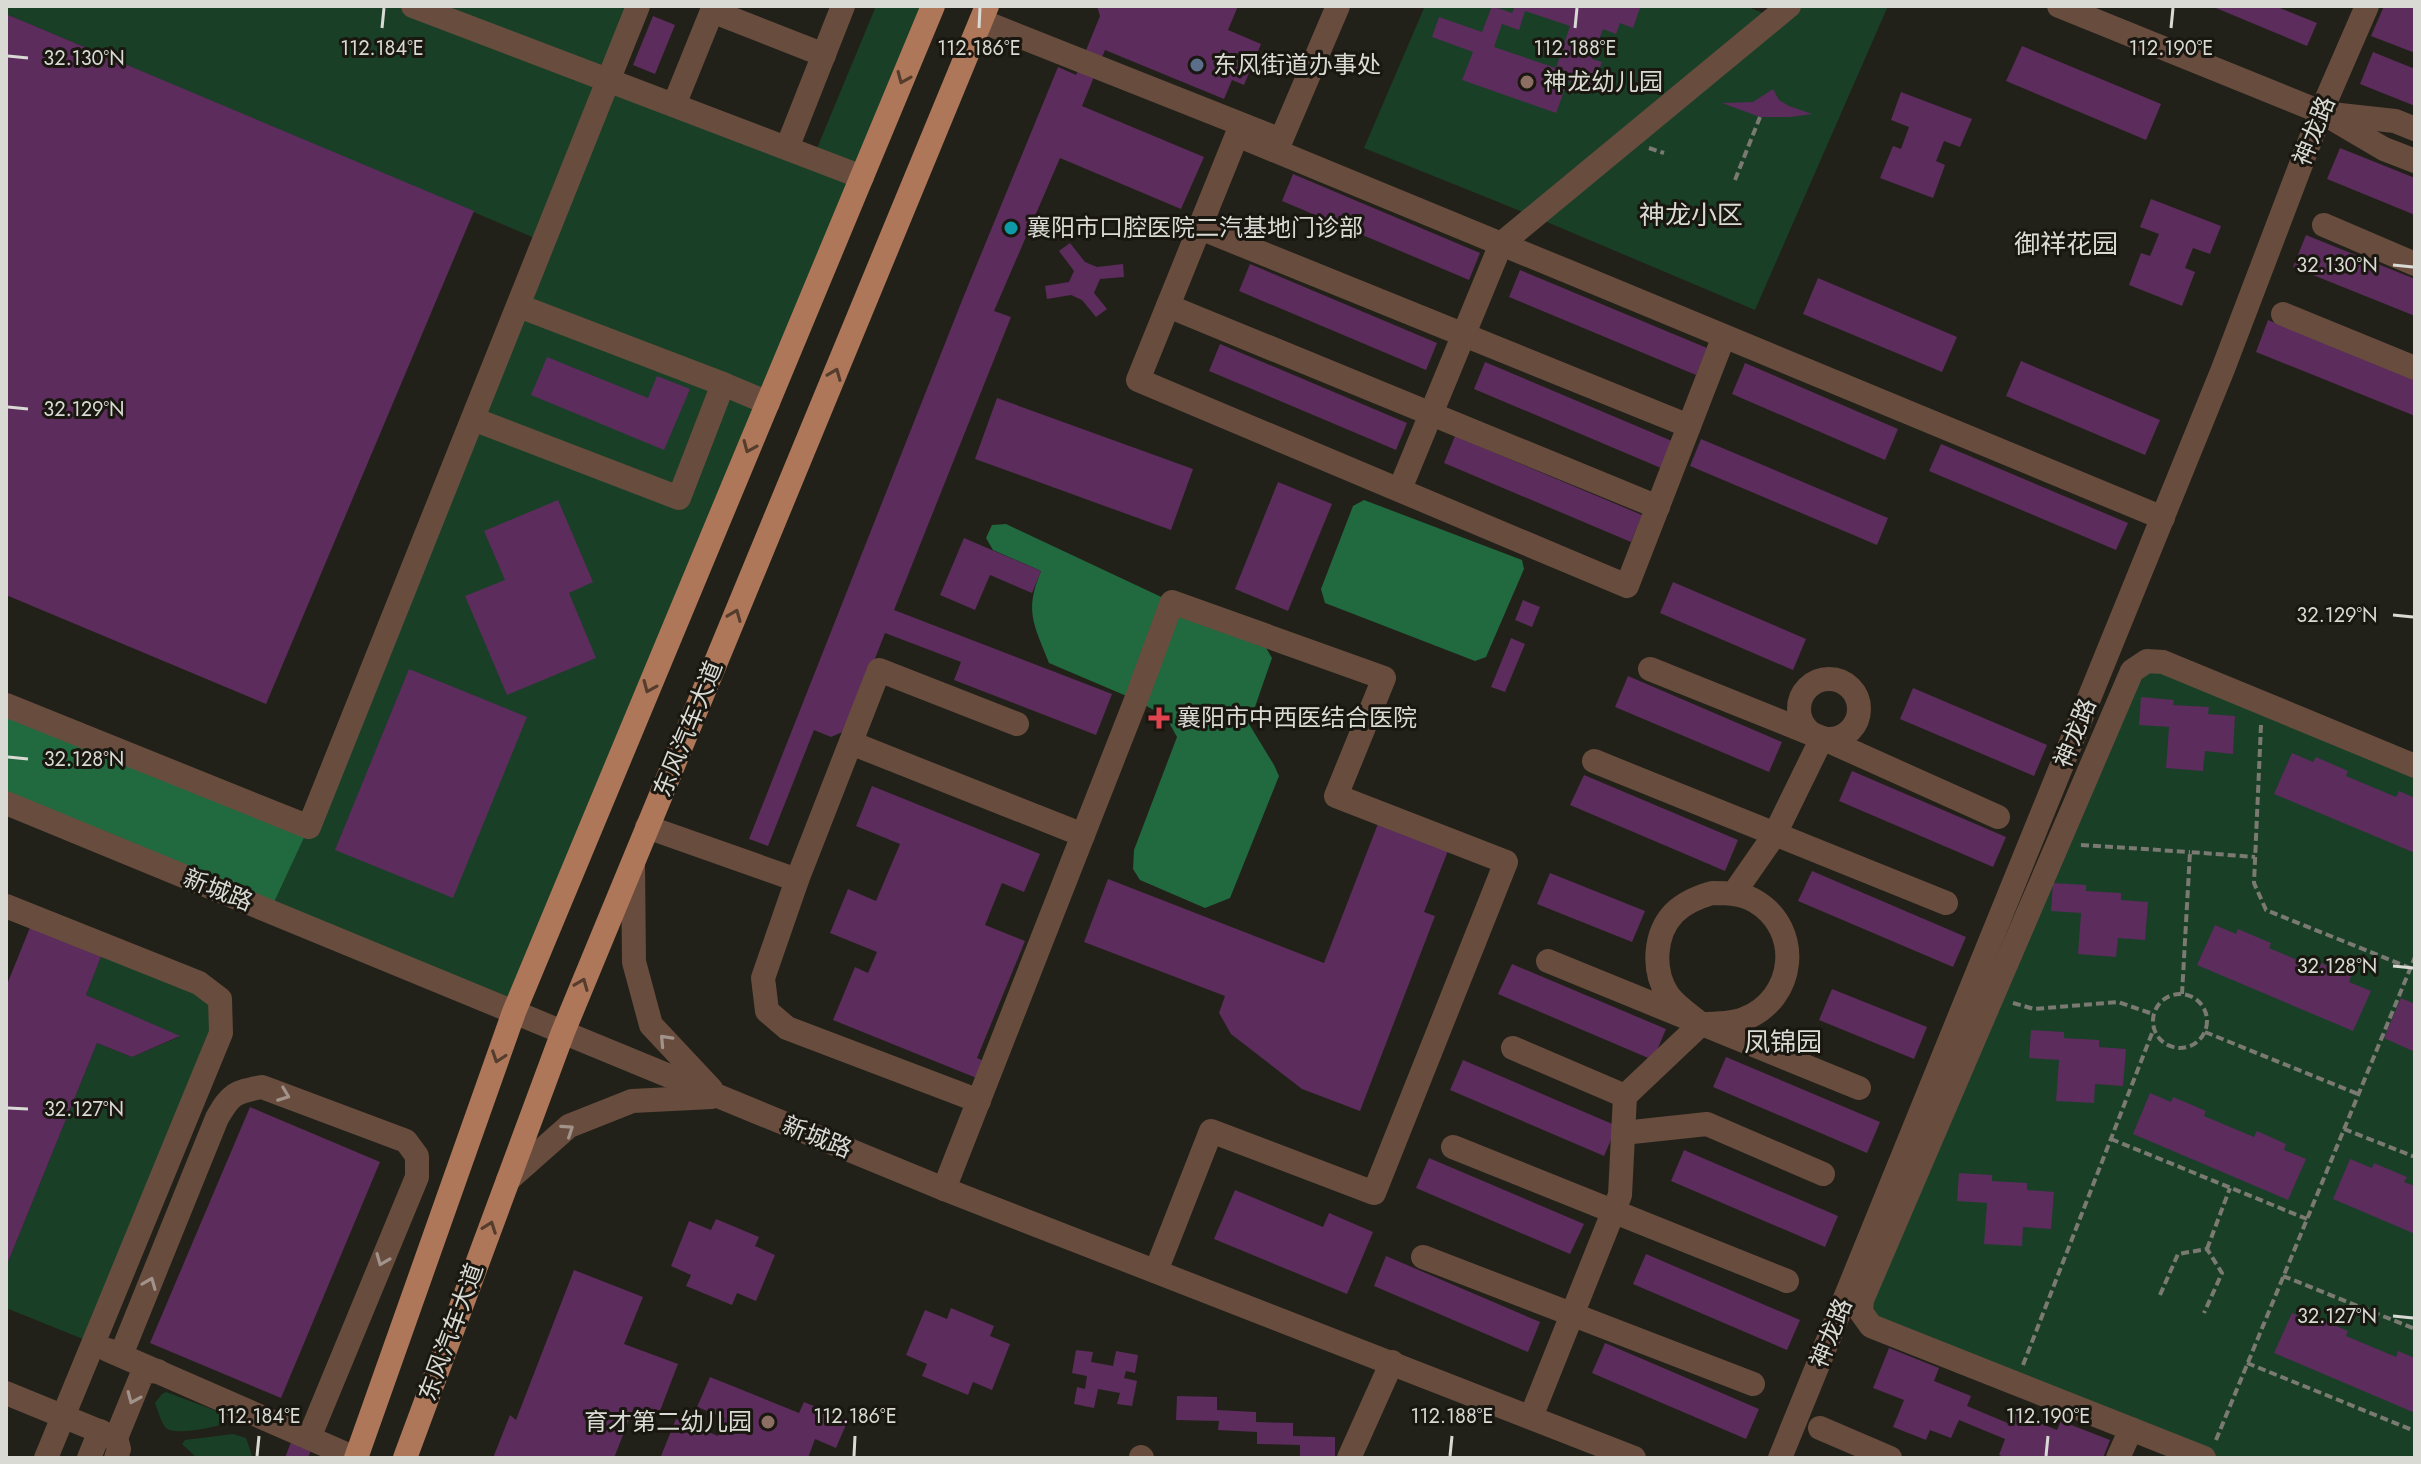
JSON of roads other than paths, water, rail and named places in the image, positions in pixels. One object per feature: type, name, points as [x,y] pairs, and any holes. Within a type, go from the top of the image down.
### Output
[{"type":"main road","name":"东风汽车大道","points":[[356,1458],[514,1012],[933,6]]},
{"type":"main road","name":"东风汽车大道","points":[[405,1458],[563,1032],[984,13]]},
{"type":"street","points":[[413,6],[862,177]]},
{"type":"street","points":[[6,705],[309,827],[638,6]]},
{"type":"street","points":[[787,148],[843,6]]},
{"type":"street","points":[[984,13],[1281,140],[1338,6]]},
{"type":"street","points":[[1400,489],[1501,244],[1789,6]]},
{"type":"street","points":[[2059,6],[2321,112],[2384,149],[2415,161]]},
{"type":"street","name":"神龙路","points":[[1780,1458],[2223,369],[2321,112],[2367,6]]},
{"type":"street","points":[[674,105],[713,9],[824,55]]},
{"type":"street","points":[[2321,112],[2395,121],[2415,129]]},
{"type":"street","points":[[1724,336],[1627,586],[1138,380],[1237,135],[1724,336],[2163,518]]},
{"type":"street","points":[[2324,225],[2415,264]]},
{"type":"street","points":[[1200,228],[1689,426]]},
{"type":"street","points":[[519,306],[768,403]]},
{"type":"street","points":[[1168,306],[1658,507]]},
{"type":"street","points":[[2283,314],[2415,368]]},
{"type":"street","points":[[473,419],[679,498],[723,384]]},
{"type":"street","points":[[944,1189],[1172,602],[1384,678],[1336,796],[1506,862],[1374,1193],[1211,1131],[1156,1271]]},
{"type":"street","points":[[2209,1451],[2131,1429],[1871,1326],[1861,1312],[1862,1300],[2132,671],[2147,661],[2163,662],[2415,766]]},
{"type":"street","points":[[1650,669],[1822,738],[1998,817]]},
{"type":"street","points":[[979,1101],[787,1028],[767,1011],[763,978],[797,880],[879,670],[1017,724]]},
{"type":"street","points":[[1734,893],[1775,834],[1822,738]]},
{"type":"street","points":[[851,743],[1083,835]]},
{"type":"street","points":[[1594,761],[1946,903]]},
{"type":"street","name":"新城路","points":[[6,803],[944,1189],[1634,1458]]},
{"type":"street","points":[[647,827],[797,880]]},
{"type":"street","points":[[633,863],[634,962],[651,1025],[718,1096]]},
{"type":"street","points":[[1531,1417],[1620,1195],[1625,1096],[1701,1024],[1742,1021],[1760,1012],[1774,999],[1784,982],[1788,952],[1779,924],[1768,910],[1752,899],[1734,893],[1712,893],[1692,900],[1674,913],[1662,931],[1657,953],[1659,974],[1668,994],[1701,1024]]},
{"type":"street","points":[[6,906],[199,983],[220,999],[221,1033],[46,1458]]},
{"type":"street","points":[[1548,961],[1859,1088]]},
{"type":"street","points":[[1513,1048],[1625,1096]]},
{"type":"street","points":[[121,1355],[217,1118],[228,1099],[242,1090],[262,1087],[406,1141],[417,1156],[417,1177],[309,1438]]},
{"type":"street","points":[[508,1180],[569,1126],[632,1101],[718,1096]]},
{"type":"street","points":[[1623,1133],[1707,1124],[1823,1174]]},
{"type":"street","points":[[1453,1147],[1787,1281]]},
{"type":"street","points":[[1423,1257],[1753,1384]]},
{"type":"street","points":[[93,1343],[356,1458]]},
{"type":"street","points":[[1349,1458],[1392,1362]]},
{"type":"street","points":[[89,1458],[111,1442],[143,1372],[158,1371]]},
{"type":"street","points":[[6,1393],[63,1416],[111,1442]]},
{"type":"street","points":[[1820,1428],[1890,1458]]},
{"type":"street","points":[[2118,1458],[2131,1429]]},
{"type":"place","name":"东风街道办事处","points":[[1197,65]]},
{"type":"place","name":"神龙幼儿园","points":[[1527,82]]},
{"type":"place","name":"襄阳市口腔医院二汽基地门诊部","points":[[1011,228]]},
{"type":"place","name":"襄阳市中西医结合医院","points":[[1159,718]]},
{"type":"place","name":"育才第二幼儿园","points":[[768,1422]]},
{"type":"district","name":"神龙小区","points":[[1691,215]]},
{"type":"district","name":"御祥花园","points":[[2066,244]]},
{"type":"district","name":"凤锦园","points":[[1783,1042]]}]
